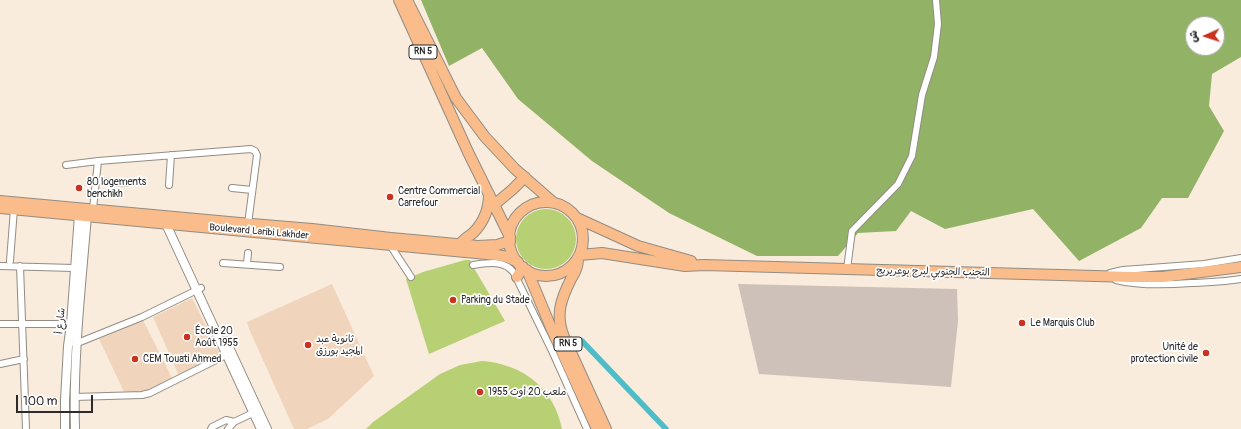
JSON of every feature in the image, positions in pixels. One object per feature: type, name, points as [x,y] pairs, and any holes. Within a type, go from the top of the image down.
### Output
[{"type":"main road","name":"RN 5","points":[[399,0],[468,152],[510,239]]},
{"type":"main road","name":"RN 5","points":[[407,0],[456,98],[485,137],[524,177],[554,203]]},
{"type":"main road","points":[[494,205],[510,192],[524,177]]},
{"type":"main road","points":[[461,244],[478,228],[484,219],[489,204],[489,194]]},
{"type":"main road","name":"Boulevard Laribi Lakhder","points":[[0,201],[168,222],[330,239],[488,246],[510,239]]},
{"type":"main road","points":[[537,203],[554,203],[568,209],[577,218],[582,228],[583,239],[579,256],[570,267],[558,274],[549,276],[540,275],[523,266],[512,252],[510,239],[512,224],[522,211],[529,206],[537,203]]},
{"type":"main road","name":"Boulevard Laribi Lakhder","points":[[0,208],[86,212]]},
{"type":"main road","name":"التجنب الجنوبي لبرج بوعريريج","points":[[577,218],[638,246],[704,265]]},
{"type":"main road","name":"Boulevard Laribi Lakhder","points":[[168,222],[248,224],[312,229],[390,242],[500,255],[523,266]]},
{"type":"main road","name":"التجنب الجنوبي لبرج بوعريريج","points":[[579,256],[602,253],[685,266],[704,265],[1099,276],[1162,277],[1241,267]]},
{"type":"main road","name":"RN 5","points":[[579,256],[577,267],[561,302],[559,316],[560,325],[606,429]]},
{"type":"main road","name":"RN 5","points":[[523,266],[597,429]]},
{"type":"main road","points":[[516,277],[523,266]]},
{"type":"street","points":[[847,269],[852,231],[898,184],[912,156],[922,96],[934,57],[938,24],[936,0]]},
{"type":"street","points":[[66,165],[98,161],[251,149],[255,151],[257,155],[248,224]]},
{"type":"street","points":[[168,185],[171,155]]},
{"type":"street","points":[[86,212],[96,181],[98,161]]},
{"type":"street","points":[[96,181],[127,183]]},
{"type":"street","points":[[232,188],[252,190]]},
{"type":"street","points":[[10,261],[14,209]]},
{"type":"street","name":"شارع أ","points":[[65,429],[65,400],[74,268],[86,212]]},
{"type":"street","name":"شارع أ","points":[[75,429],[74,397],[86,212]]},
{"type":"street","points":[[168,222],[256,411],[267,429]]},
{"type":"street","points":[[390,242],[411,277]]},
{"type":"street","points":[[247,264],[248,253]]},
{"type":"street","points":[[1099,276],[1123,270],[1204,264],[1241,258]]},
{"type":"street","points":[[223,263],[280,266]]},
{"type":"street","points":[[473,265],[490,263],[501,264],[510,268],[516,277],[553,353],[587,429]]},
{"type":"street","points":[[0,266],[74,268]]},
{"type":"street","points":[[20,266],[26,429]]},
{"type":"street","points":[[1099,276],[1124,282],[1161,285],[1241,279]]},
{"type":"street","points":[[68,348],[142,317],[199,290]]},
{"type":"street","points":[[0,324],[71,324]]},
{"type":"street","points":[[74,397],[142,395],[150,393],[229,354]]},
{"type":"street","points":[[0,364],[24,359]]},
{"type":"street","points":[[228,429],[234,422],[256,411]]},
{"type":"street","points":[[256,411],[261,429]]},
{"type":"street","points":[[211,429],[212,427],[226,420],[234,422]]},
{"type":"shaded area","name":"ثانوية عبد المجيد بورزق","points":[[332,284],[374,376],[328,419],[307,429],[294,429],[247,322]]},
{"type":"shaded area","points":[[738,284],[957,289],[958,321],[951,387],[759,374]]},
{"type":"shaded area","name":"École 20 Août 1955","points":[[192,298],[221,356],[179,376],[153,317]]},
{"type":"shaded area","name":"CEM Touati Ahmed","points":[[143,320],[172,378],[170,382],[146,393],[125,394],[99,339]]},
{"type":"green space","points":[[421,0],[1241,0],[1241,57],[1212,74],[1209,106],[1224,131],[1188,198],[1162,198],[1141,228],[1079,261],[1033,209],[945,229],[911,211],[896,231],[858,233],[838,256],[757,256],[669,213],[592,161],[518,99],[482,48],[449,66]]},
{"type":"green space","points":[[540,209],[552,209],[563,214],[571,222],[576,233],[574,251],[563,264],[552,269],[540,269],[529,264],[521,256],[516,245],[516,233],[521,222],[529,214]]},
{"type":"green space","name":"Parking du Stade","points":[[465,260],[470,260],[505,321],[429,354],[406,279],[423,272]]},
{"type":"green space","name":"ملعب 20 أوت 1955","points":[[482,361],[511,367],[534,381],[544,390],[552,402],[558,414],[562,429],[366,429],[373,422],[440,374],[460,365]]},
{"type":"waterway","points":[[582,341],[666,429]]},
{"type":"place","name":"80 logements benchikh","points":[[79,188]]},
{"type":"place","name":"Centre Commercial Carrefour","points":[[390,197]]},
{"type":"place","name":"Parking du Stade","points":[[453,300]]},
{"type":"place","name":"Le Marquis Club","points":[[1022,323]]},
{"type":"place","name":"École 20 Août 1955","points":[[187,337]]},
{"type":"place","name":"ثانوية عبد المجيد بورزق","points":[[308,345]]},
{"type":"place","name":"Unité de protection civile","points":[[1206,353]]},
{"type":"place","name":"CEM Touati Ahmed","points":[[135,359]]},
{"type":"place","name":"ملعب 20 أوت 1955","points":[[480,392]]}]
